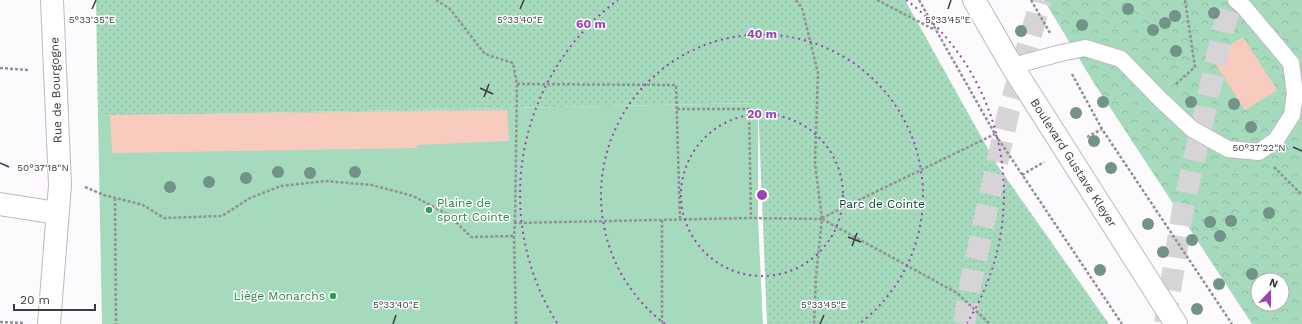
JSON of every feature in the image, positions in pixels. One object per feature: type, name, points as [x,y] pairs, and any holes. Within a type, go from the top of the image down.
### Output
[{"type":"street","name":"Rue de Bourgogne","points":[[49,324],[60,185],[52,0]]},
{"type":"street","name":"Boulevard Gustave Kleyer","points":[[974,0],[1012,66],[1176,324]]},
{"type":"street","points":[[0,204],[57,213]]},
{"type":"lane","points":[[1012,66],[1085,48],[1121,59],[1192,129],[1228,149],[1259,152],[1276,140],[1292,114],[1296,94],[1291,63],[1244,7],[1236,0]]},
{"type":"path","points":[[436,0],[449,8],[485,54],[513,63],[517,84],[514,236],[516,324]]},
{"type":"path","points":[[796,0],[802,8],[818,73],[816,163],[822,218],[816,276],[814,324]]},
{"type":"path","points":[[877,0],[936,30]]},
{"type":"path","points":[[919,0],[995,134],[1122,324]]},
{"type":"path","points":[[1031,0],[1102,128],[1232,324]]},
{"type":"path","points":[[1186,0],[1195,67]]},
{"type":"path","points":[[0,68],[55,70]]},
{"type":"path","points":[[517,84],[676,85],[680,220]]},
{"type":"path","points":[[677,109],[749,109],[751,218]]},
{"type":"path","points":[[515,223],[822,218],[995,134]]},
{"type":"path","points":[[1259,152],[1302,195]]},
{"type":"path","points":[[85,187],[104,196],[143,205],[164,218],[222,216],[250,198],[281,186],[325,181],[372,185],[413,196],[449,215],[471,237],[514,236]]},
{"type":"path","points":[[115,198],[116,324]]},
{"type":"path","points":[[822,218],[957,293],[990,324]]},
{"type":"path","points":[[662,220],[662,324]]},
{"type":"path","points":[[0,322],[28,323]]},
{"type":"green space","name":"Parc de Cointe","points":[[96,0],[905,0],[997,165],[1109,324],[767,324],[758,103],[98,116]]},
{"type":"green space","points":[[1044,0],[1302,0],[1302,324],[1252,324],[1092,80]]},
{"type":"green space","points":[[1211,67],[1237,106],[1228,112],[1202,73]]},
{"type":"green space","name":"Plaine de sport Cointe","points":[[758,103],[758,218],[763,324],[102,324],[98,116]]},
{"type":"building","points":[[1243,37],[1277,90],[1245,110],[1211,57]]},
{"type":"building","points":[[507,110],[509,141],[418,145],[416,148],[112,153],[110,115]]},
{"type":"tunnel","points":[[964,324],[971,281],[1008,114],[1041,0]]},
{"type":"tunnel","points":[[1165,323],[1183,209],[1223,30],[1232,0]]},
{"type":"place","name":"Plaine de sport Cointe","points":[[429,210]]},
{"type":"place","name":"Liège Monarchs","points":[[333,296]]}]
